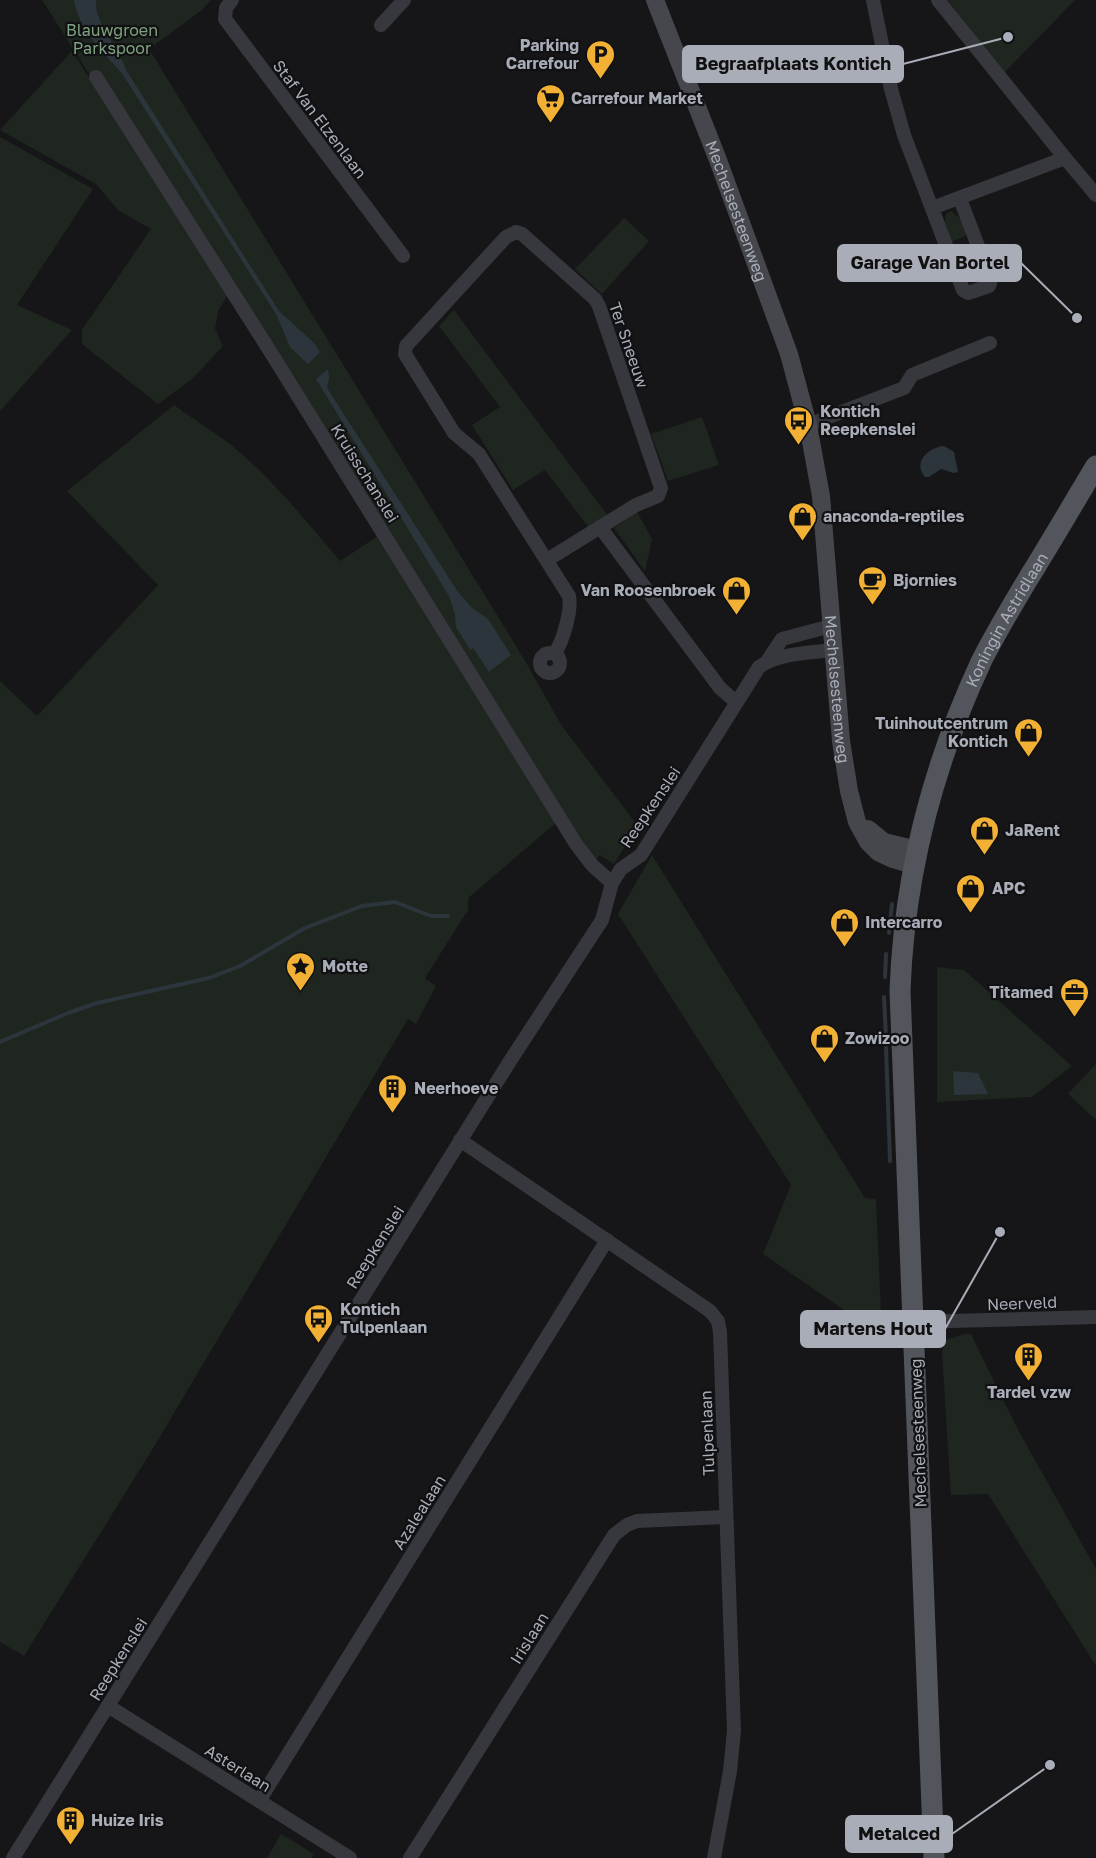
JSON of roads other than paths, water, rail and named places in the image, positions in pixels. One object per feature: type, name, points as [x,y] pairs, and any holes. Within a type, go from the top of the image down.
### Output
[{"type":"main road","name":"Koningin Astridlaan","points":[[916,858],[935,782],[956,720],[982,661],[1096,466]]},
{"type":"main road","name":"Mechelsesteenweg","points":[[916,858],[903,931],[900,991],[934,1858]]},
{"type":"street","name":"Staf Van Elzenlaan","points":[[232,0],[226,8],[225,19],[403,256]]},
{"type":"street","points":[[381,25],[404,0]]},
{"type":"street","name":"Mechelsesteenweg","points":[[655,0],[718,160],[782,333],[808,425],[821,496],[841,741],[849,791],[857,822],[868,842],[879,852],[892,859],[916,858]]},
{"type":"street","points":[[873,0],[895,103],[908,147],[963,290],[968,294],[989,286],[992,280],[960,199]]},
{"type":"street","points":[[938,0],[1096,195]]},
{"type":"street","name":"Kruisschanslei","points":[[96,76],[259,333],[576,844],[592,865],[612,883]]},
{"type":"street","points":[[932,208],[1065,158]]},
{"type":"street","name":"Ter Sneeuw","points":[[516,231],[599,306],[661,488],[658,496],[636,505],[600,527],[547,560],[479,454],[454,433],[405,354],[406,346],[506,237],[516,231]]},
{"type":"street","points":[[808,425],[904,388],[912,375],[990,343]]},
{"type":"street","points":[[600,527],[720,688],[736,702]]},
{"type":"street","points":[[547,560],[570,601],[562,642],[555,653]]},
{"type":"street","name":"Reepkenslei","points":[[13,1858],[460,1140],[602,920],[612,883],[621,869],[641,855],[736,702],[759,667],[768,660],[782,639],[831,626]]},
{"type":"street","points":[[768,660],[833,650]]},
{"type":"street","name":"Tulpenlaan","points":[[460,1140],[710,1311],[717,1321],[720,1332],[734,1731],[730,1772],[714,1858]]},
{"type":"street","name":"Azalealaan","points":[[259,1801],[607,1240]]},
{"type":"street","name":"Neerveld","points":[[913,1322],[1096,1317]]},
{"type":"street","name":"Irislaan","points":[[410,1858],[614,1536],[627,1525],[637,1521],[726,1517]]},
{"type":"street","name":"Asterlaan","points":[[108,1706],[350,1858]]},
{"type":"waterway","points":[[0,1042],[97,1003],[209,978],[240,966],[305,928],[362,906],[395,902],[431,916],[448,916]]},
{"type":"waterway","points":[[889,933],[892,904]]},
{"type":"waterway","points":[[885,977],[886,954]]},
{"type":"waterway","points":[[884,997],[886,1038]]},
{"type":"waterway","points":[[886,1047],[890,1161]]},
{"type":"place","name":"Begraafplaats Kontich","points":[[1008,37]]},
{"type":"place","name":"Parking Carrefour","points":[[600,80]]},
{"type":"place","name":"Carrefour Market","points":[[550,124]]},
{"type":"place","name":"Garage Van Bortel","points":[[1077,318]]},
{"type":"place","name":"Kontich Reepkenslei","points":[[799,446]]},
{"type":"place","name":"anaconda-reptiles","points":[[802,542]]},
{"type":"place","name":"Bjornies","points":[[872,606]]},
{"type":"place","name":"Van Roosenbroek","points":[[737,616]]},
{"type":"place","name":"Tuinhoutcentrum Kontich","points":[[1029,758]]},
{"type":"place","name":"JaRent","points":[[984,856]]},
{"type":"place","name":"APC","points":[[971,914]]},
{"type":"place","name":"Intercarro","points":[[844,948]]},
{"type":"place","name":"Motte","points":[[301,992]]},
{"type":"place","name":"Titamed","points":[[1074,1018]]},
{"type":"place","name":"Zowizoo","points":[[824,1064]]},
{"type":"place","name":"Neerhoeve","points":[[393,1114]]},
{"type":"place","name":"Martens Hout","points":[[1000,1232]]},
{"type":"place","name":"Kontich Tulpenlaan","points":[[319,1344]]},
{"type":"place","name":"Tardel vzw","points":[[1029,1382]]},
{"type":"place","name":"Metalced","points":[[1050,1765]]},
{"type":"place","name":"Huize Iris","points":[[70,1846]]},
{"type":"park label","name":"Blauwgroen Parkspoor","points":[[112,39]]}]
